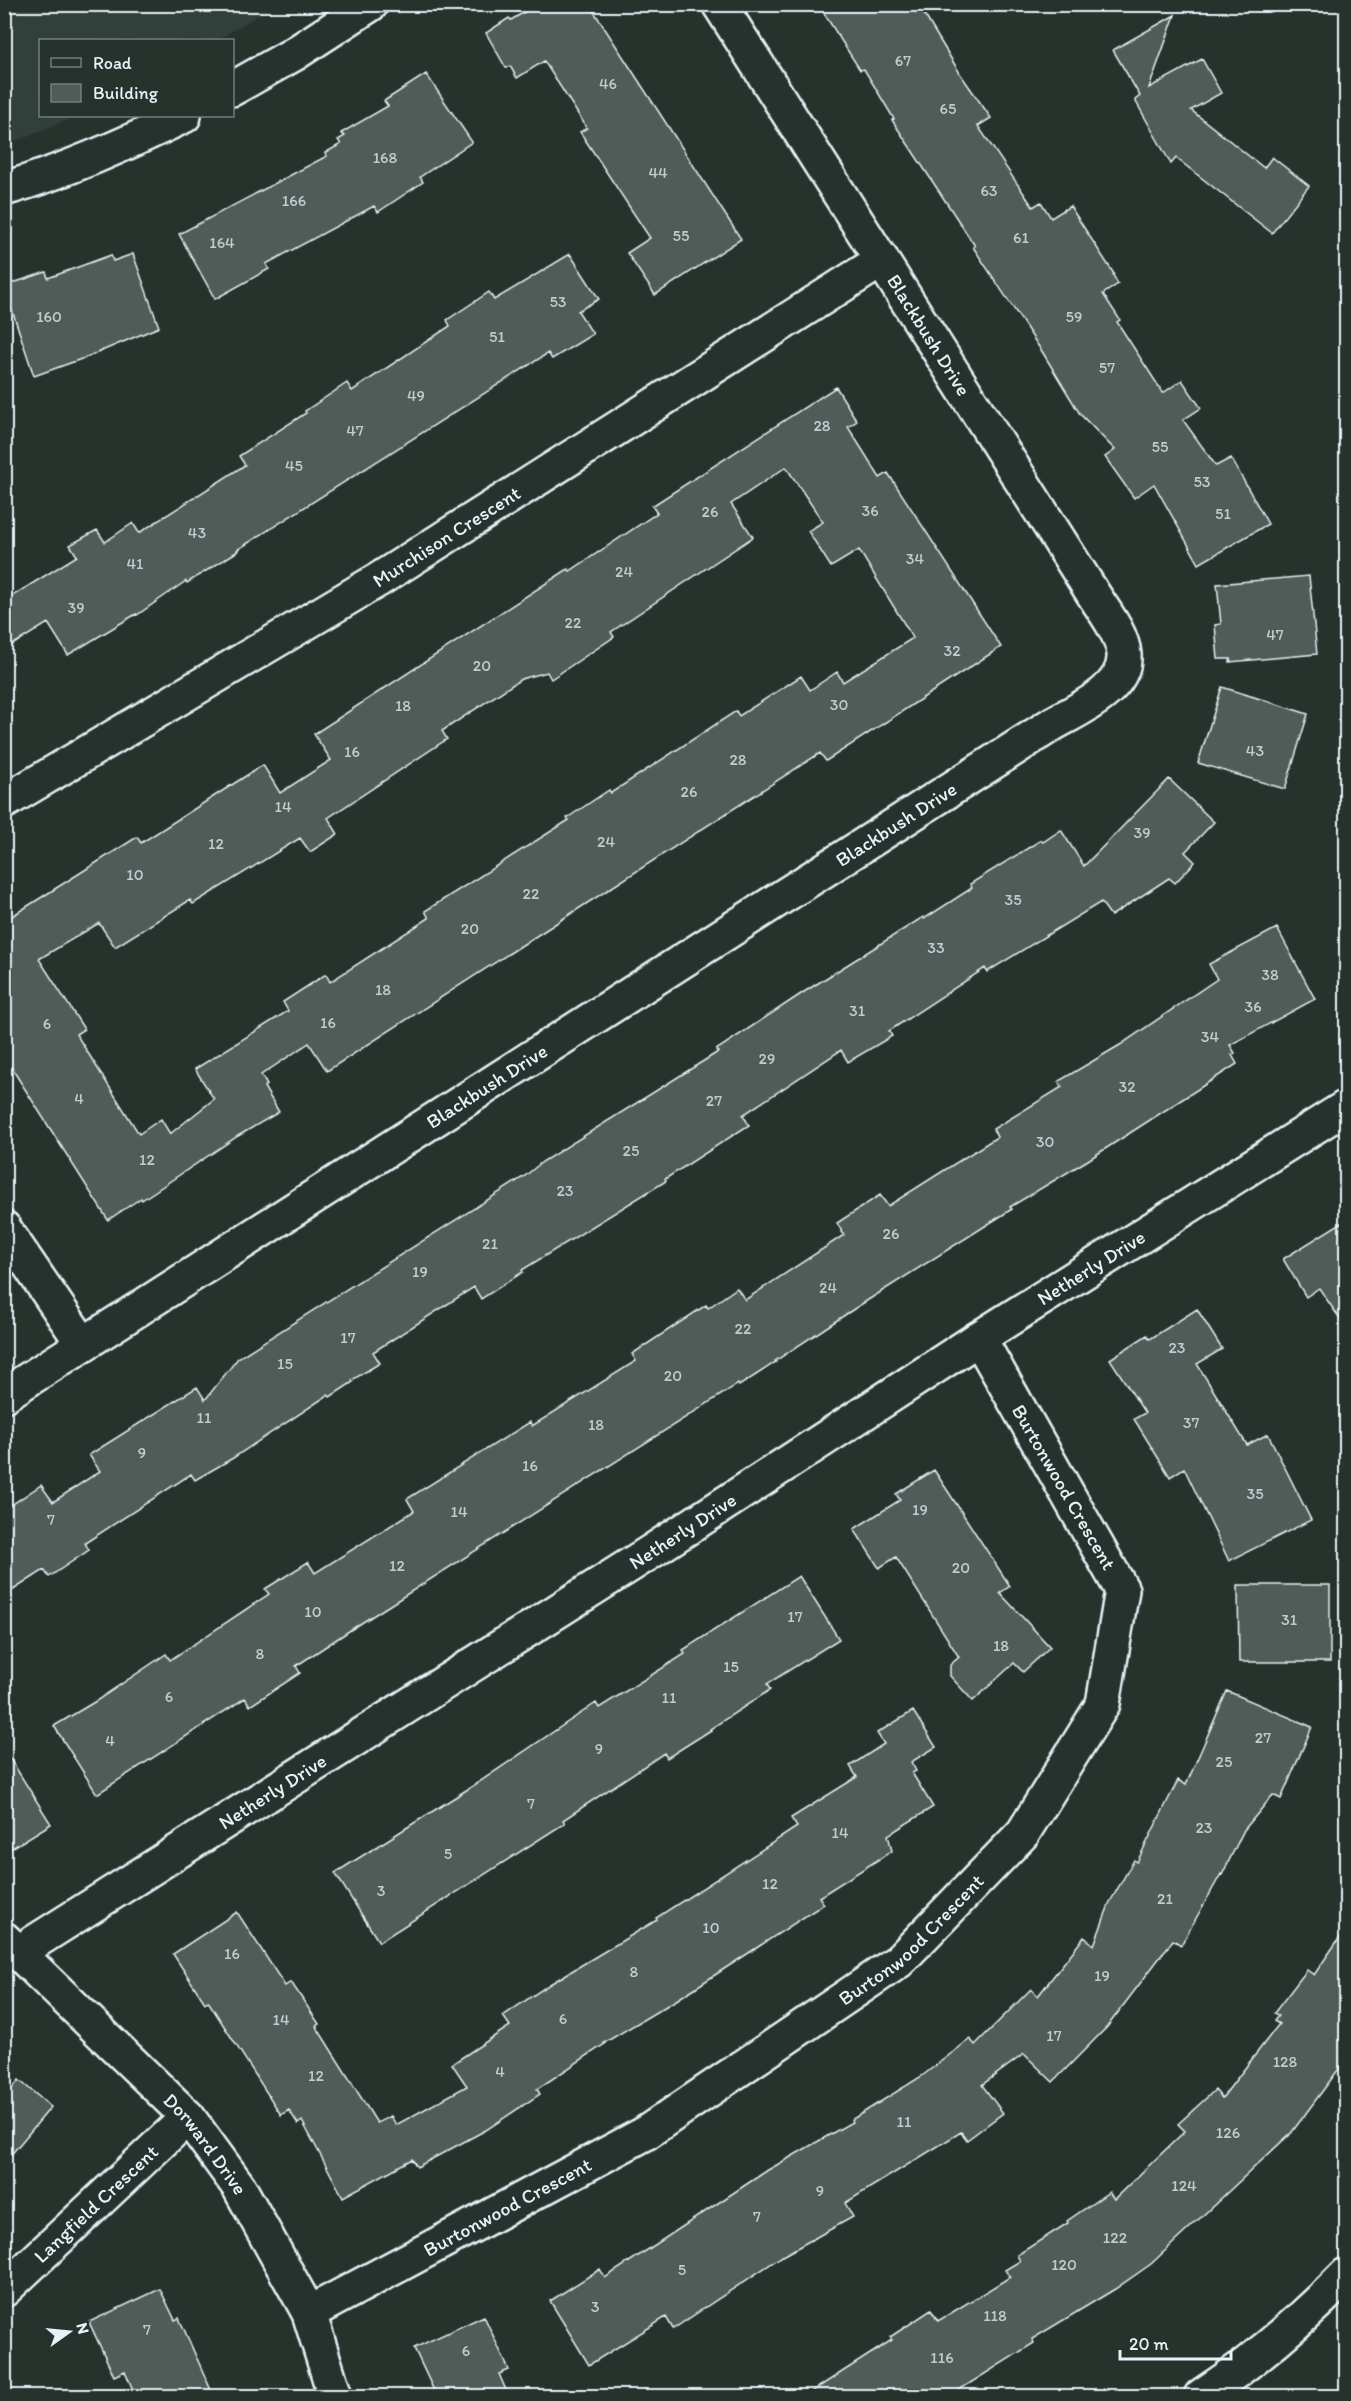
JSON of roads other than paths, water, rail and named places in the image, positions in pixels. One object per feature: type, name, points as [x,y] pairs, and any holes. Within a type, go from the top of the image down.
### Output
[{"type":"street","points":[[234,88],[294,54],[371,4]]},
{"type":"street","name":"Blackbush Drive","points":[[4,1395],[1041,731],[1106,693],[1119,674],[1124,655],[1118,636],[719,4]]},
{"type":"street","points":[[4,189],[32,181],[129,142],[182,117]]},
{"type":"street","name":"Murchison Crescent","points":[[4,802],[378,580],[882,260]]},
{"type":"street","name":"Netherly Drive","points":[[12,1945],[648,1553],[979,1338],[1347,1107]]},
{"type":"street","points":[[4,1228],[83,1344]]},
{"type":"street","name":"Burtonwood Crescent","points":[[309,2313],[654,2127],[899,1961],[1023,1833],[1103,1704],[1122,1590],[979,1338]]},
{"type":"street","name":"Dorward Drive","points":[[12,1945],[188,2117],[239,2187],[309,2313],[335,2397]]},
{"type":"street","name":"Langfield Crescent","points":[[4,2290],[188,2117]]},
{"type":"street","points":[[1200,2397],[1256,2355],[1347,2275]]}]
